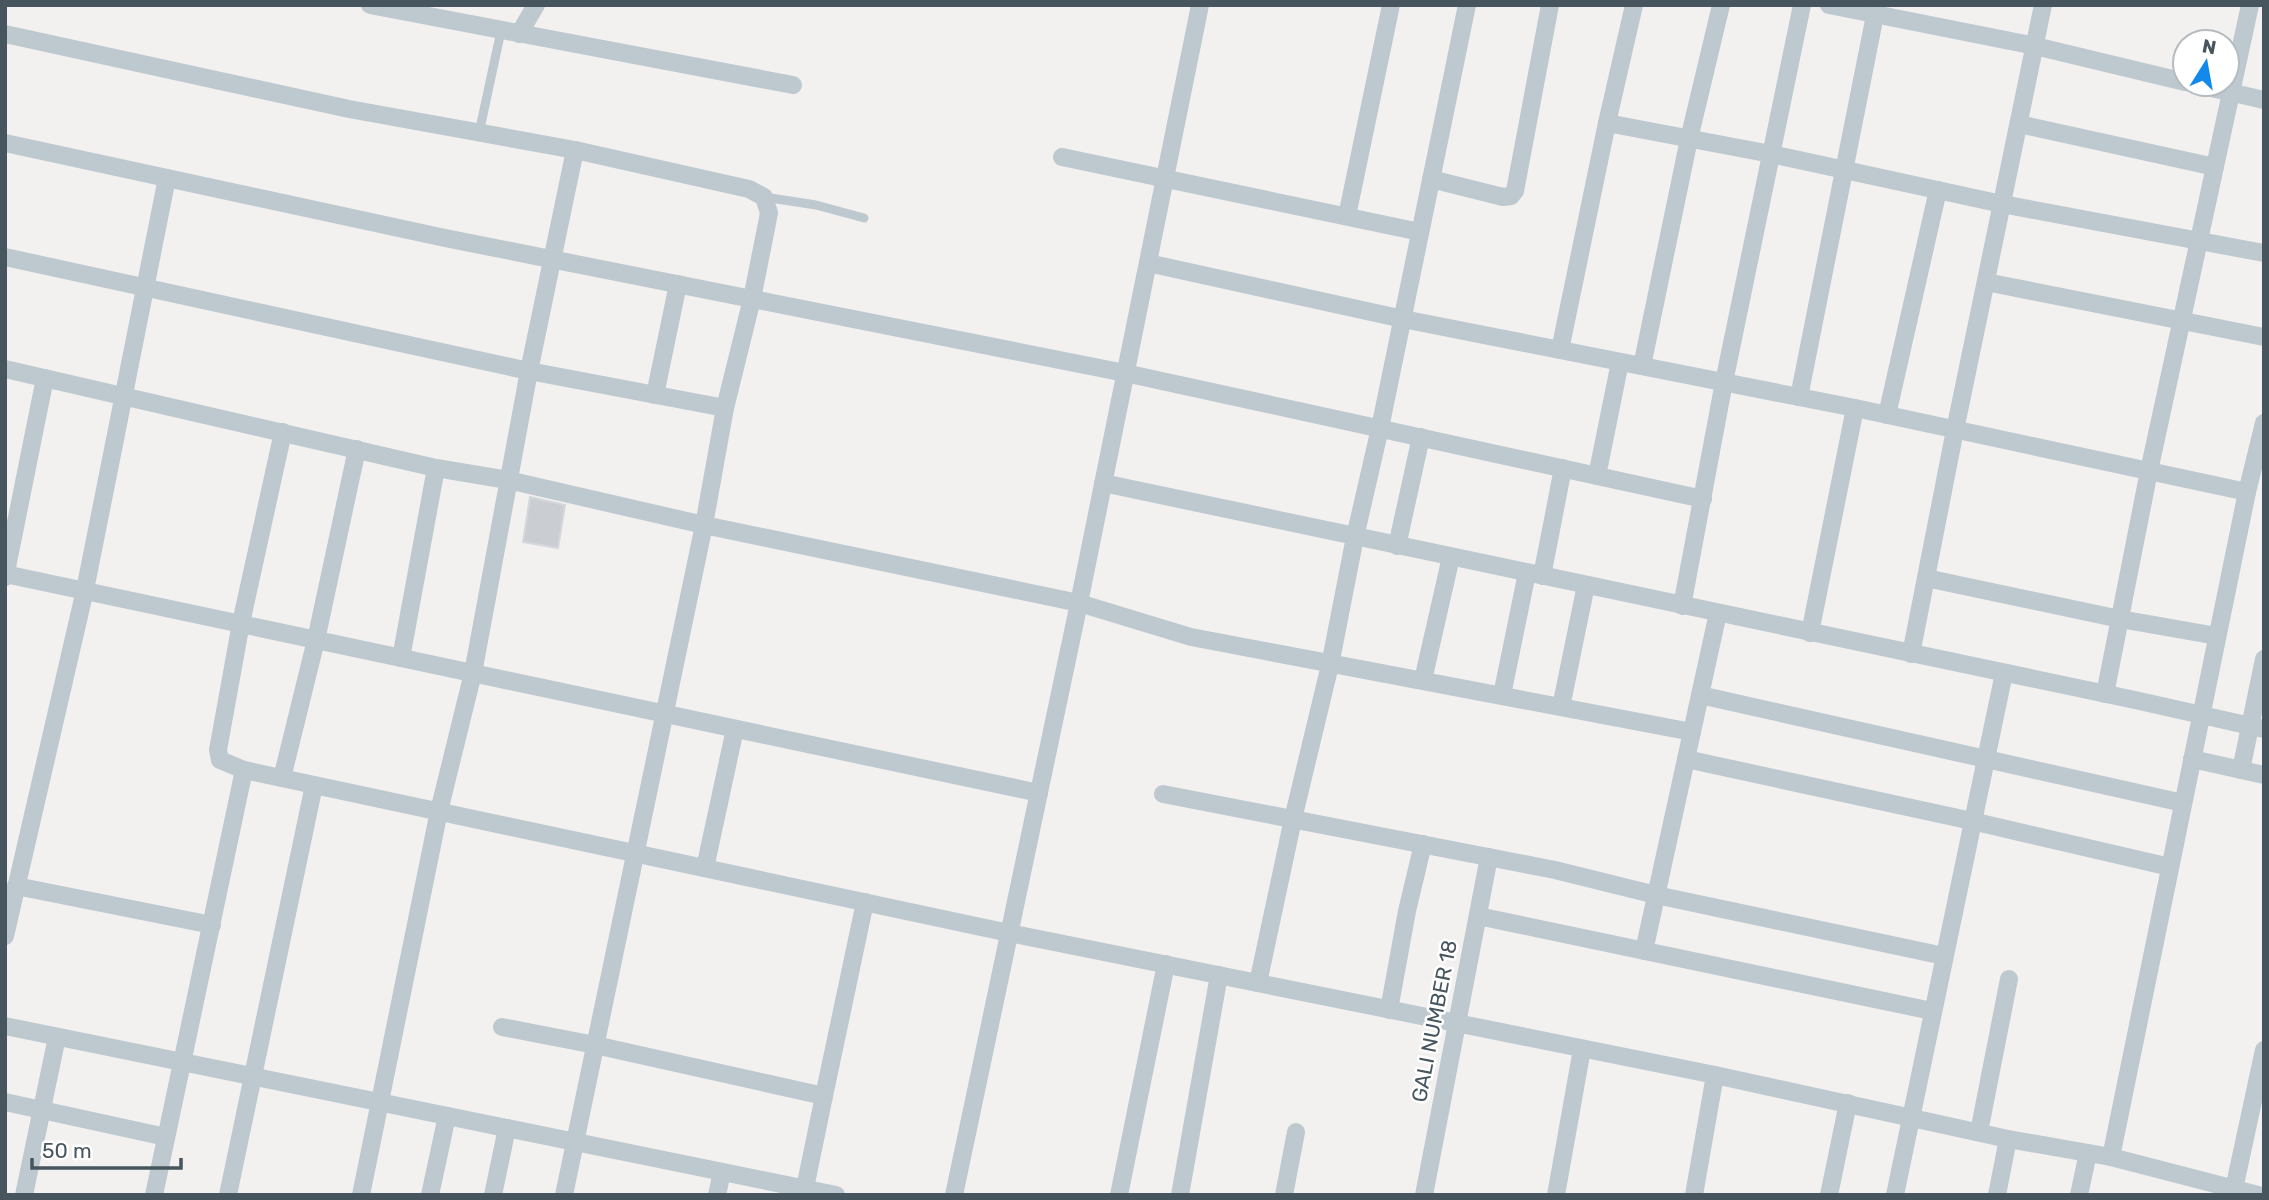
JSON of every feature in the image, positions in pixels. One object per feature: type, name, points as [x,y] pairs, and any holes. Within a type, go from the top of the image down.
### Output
[{"type":"street","points":[[370,5],[793,85]]},
{"type":"street","points":[[510,32],[536,5]]},
{"type":"street","points":[[954,1195],[1079,603],[1200,5]]},
{"type":"street","points":[[1347,216],[1391,5]]},
{"type":"street","points":[[1258,983],[1330,665],[1467,5]]},
{"type":"street","points":[[1431,179],[1503,197],[1511,196],[1515,191],[1550,5]]},
{"type":"street","points":[[1560,350],[1634,5]]},
{"type":"street","points":[[1642,366],[1689,139],[1721,5]]},
{"type":"street","points":[[1682,606],[1724,382],[1802,5]]},
{"type":"street","points":[[1829,5],[1876,10],[2171,79]]},
{"type":"street","points":[[1912,654],[1955,430],[2043,5]]},
{"type":"street","points":[[2241,47],[2250,5]]},
{"type":"street","points":[[1799,397],[1876,10]]},
{"type":"street","points":[[5,34],[349,109],[575,150],[748,189],[764,197],[769,213],[752,299],[725,408],[704,525],[564,1195]]},
{"type":"street","points":[[2241,95],[2264,100]]},
{"type":"street","points":[[2105,694],[2149,471],[2230,98]]},
{"type":"street","points":[[1607,123],[1771,154],[2002,204],[2264,253]]},
{"type":"street","points":[[2019,124],[2215,167]]},
{"type":"street","points":[[5,143],[551,259],[1125,373],[1703,499]]},
{"type":"street","points":[[361,1195],[439,811],[472,673],[551,259],[575,150]]},
{"type":"street","points":[[1062,157],[1420,232]]},
{"type":"street","points":[[5,936],[85,590],[167,178]]},
{"type":"street","points":[[1887,415],[1938,190]]},
{"type":"street","points":[[5,257],[529,371],[725,408]]},
{"type":"street","points":[[1148,263],[1403,318],[1855,408],[2247,492]]},
{"type":"street","points":[[1986,282],[2264,337]]},
{"type":"street","points":[[655,395],[678,284]]},
{"type":"street","points":[[1597,476],[1620,362]]},
{"type":"street","points":[[5,369],[436,468],[508,480],[704,525],[1079,603],[1191,638],[1692,732]]},
{"type":"street","points":[[45,378],[5,575],[1039,793]]},
{"type":"street","points":[[1811,633],[1855,408]]},
{"type":"street","points":[[2111,1157],[2217,636],[2264,422]]},
{"type":"street","points":[[283,432],[241,623],[218,750],[220,760],[244,770],[1009,933],[1715,1075],[2008,1139],[2111,1157],[2211,1190],[2234,1189],[2258,1195]]},
{"type":"street","points":[[1397,546],[1421,437]]},
{"type":"street","points":[[282,778],[316,640],[357,449]]},
{"type":"street","points":[[401,658],[436,468]]},
{"type":"street","points":[[1502,695],[1563,468]]},
{"type":"street","points":[[1103,483],[2257,727]]},
{"type":"street","points":[[1423,681],[1451,557]]},
{"type":"street","points":[[1926,578],[2120,619],[2217,636]]},
{"type":"street","points":[[1560,706],[1586,585]]},
{"type":"street","points":[[1644,951],[1718,613]]},
{"type":"street","points":[[2241,770],[2257,727],[2264,659]]},
{"type":"street","points":[[1895,1195],[2004,673]]},
{"type":"street","points":[[1700,695],[2183,803]]},
{"type":"street","points":[[705,868],[735,729]]},
{"type":"street","points":[[1686,759],[2170,867]]},
{"type":"street","points":[[2192,759],[2264,775]]},
{"type":"street","points":[[154,1195],[244,770]]},
{"type":"street","points":[[228,1195],[314,785]]},
{"type":"street","points":[[1163,794],[1555,870],[1656,895],[1944,956]]},
{"type":"street","points":[[1389,1010],[1407,911],[1423,844]]},
{"type":"street","name":"GALI NUMBER 18","points":[[1424,1195],[1489,857]]},
{"type":"street","points":[[16,886],[212,925]]},
{"type":"street","points":[[804,1188],[865,902]]},
{"type":"street","points":[[1478,916],[1932,1011]]},
{"type":"street","points":[[1119,1195],[1166,964]]},
{"type":"street","points":[[1180,1195],[1219,975]]},
{"type":"street","points":[[1979,1132],[2009,979]]},
{"type":"street","points":[[5,1026],[836,1195]]},
{"type":"street","points":[[502,1027],[824,1096]]},
{"type":"street","points":[[24,1195],[57,1037]]},
{"type":"street","points":[[1556,1195],[1583,1049]]},
{"type":"street","points":[[2234,1189],[2257,1116],[2264,1049]]},
{"type":"street","points":[[1694,1195],[1715,1075]]},
{"type":"street","points":[[5,1102],[166,1137]]},
{"type":"street","points":[[1829,1195],[1848,1103]]},
{"type":"street","points":[[430,1195],[447,1116]]},
{"type":"street","points":[[493,1195],[507,1128]]},
{"type":"street","points":[[1284,1195],[1296,1132]]},
{"type":"street","points":[[1997,1195],[2008,1139]]},
{"type":"street","points":[[2079,1195],[2088,1153]]},
{"type":"street","points":[[717,1195],[722,1172]]},
{"type":"lane","points":[[479,133],[510,32]]},
{"type":"lane","points":[[764,197],[816,205],[864,218]]},
{"type":"building","points":[[530,497],[565,505],[558,548],[523,542]]}]
